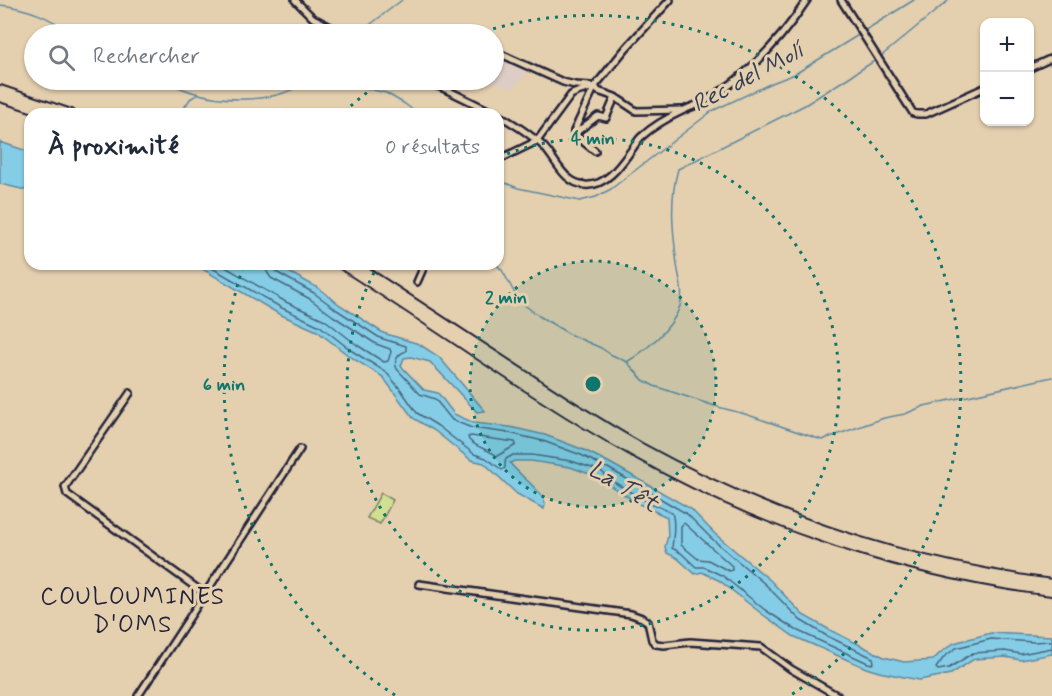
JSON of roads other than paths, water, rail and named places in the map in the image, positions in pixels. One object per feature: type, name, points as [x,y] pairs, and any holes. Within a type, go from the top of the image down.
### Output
[{"type":"highway","points":[[0,90],[53,108]]},
{"type":"highway","points":[[0,98],[33,108]]},
{"type":"highway","points":[[350,270],[591,427],[684,479],[727,499],[826,539],[900,562],[992,583],[1052,591]]},
{"type":"highway","points":[[363,270],[588,416],[666,461],[734,494],[798,520],[879,548],[970,571],[1052,584]]},
{"type":"street","points":[[295,0],[314,18],[325,24]]},
{"type":"street","points":[[574,134],[595,86],[670,0]]},
{"type":"street","points":[[504,118],[537,141],[568,179],[587,185],[597,183],[606,179],[617,169],[640,138],[684,110],[702,103],[744,75],[769,51],[807,0]]},
{"type":"street","points":[[841,0],[913,113],[926,114],[980,90]]},
{"type":"street","points":[[504,56],[562,82],[574,86],[595,86]]},
{"type":"street","points":[[1034,66],[1052,58]]},
{"type":"street","points":[[595,86],[598,91],[615,97],[636,111],[684,110]]},
{"type":"street","points":[[504,157],[537,141],[571,95],[595,86]]},
{"type":"street","points":[[447,90],[485,108]]},
{"type":"street","points":[[574,134],[598,116],[606,118],[615,97]]},
{"type":"street","points":[[574,134],[595,151]]},
{"type":"street","points":[[417,282],[422,270]]},
{"type":"street","points":[[130,393],[65,487],[67,494],[204,594]]},
{"type":"street","points":[[138,696],[300,449]]},
{"type":"street","points":[[419,584],[631,614],[648,622],[652,640],[656,644],[690,642],[761,647],[791,669],[838,696]]},
{"type":"water","points":[[0,142],[24,150],[24,190],[0,184]]},
{"type":"water","name":"La Têt","points":[[204,270],[285,270],[318,288],[383,333],[419,344],[439,357],[485,411],[477,412],[430,362],[411,357],[404,358],[401,366],[424,390],[438,393],[454,414],[474,423],[510,427],[545,435],[610,463],[691,509],[715,534],[771,581],[803,615],[884,657],[904,662],[933,660],[954,643],[991,633],[1052,636],[1052,654],[1021,660],[1005,657],[974,659],[951,674],[919,680],[866,668],[793,636],[720,581],[702,572],[695,574],[677,558],[667,553],[665,547],[668,536],[667,517],[639,504],[598,477],[570,467],[531,461],[510,463],[542,496],[545,503],[544,509],[517,494],[484,463],[471,460],[435,431],[413,418],[383,377],[349,356],[317,331],[279,314]]},
{"type":"waterway","points":[[371,24],[402,0]]},
{"type":"waterway","name":"Rec del Molí","points":[[864,31],[914,0]]},
{"type":"waterway","points":[[880,57],[949,0]]},
{"type":"waterway","name":"Rec del Molí","points":[[0,5],[22,9],[59,24]]},
{"type":"waterway","name":"Rec del Molí","points":[[504,182],[518,188],[580,201],[596,197],[611,189],[712,111],[795,74],[860,34]]},
{"type":"waterway","points":[[627,362],[650,345],[665,330],[680,306],[681,290],[673,217],[673,193],[678,169],[805,105],[876,60]]},
{"type":"waterway","name":"Rec del Molí","points":[[186,90],[219,98],[235,99],[267,97],[290,90]]},
{"type":"waterway","name":"Rec del Molí","points":[[373,90],[386,93],[410,108]]},
{"type":"waterway","points":[[184,108],[190,99],[198,94]]},
{"type":"waterway","points":[[502,270],[519,301],[571,335],[627,362],[643,380],[654,386],[822,440],[924,406],[1052,377]]},
{"type":"district","name":"COULOUMINES D'OMS","points":[[133,611]]}]
